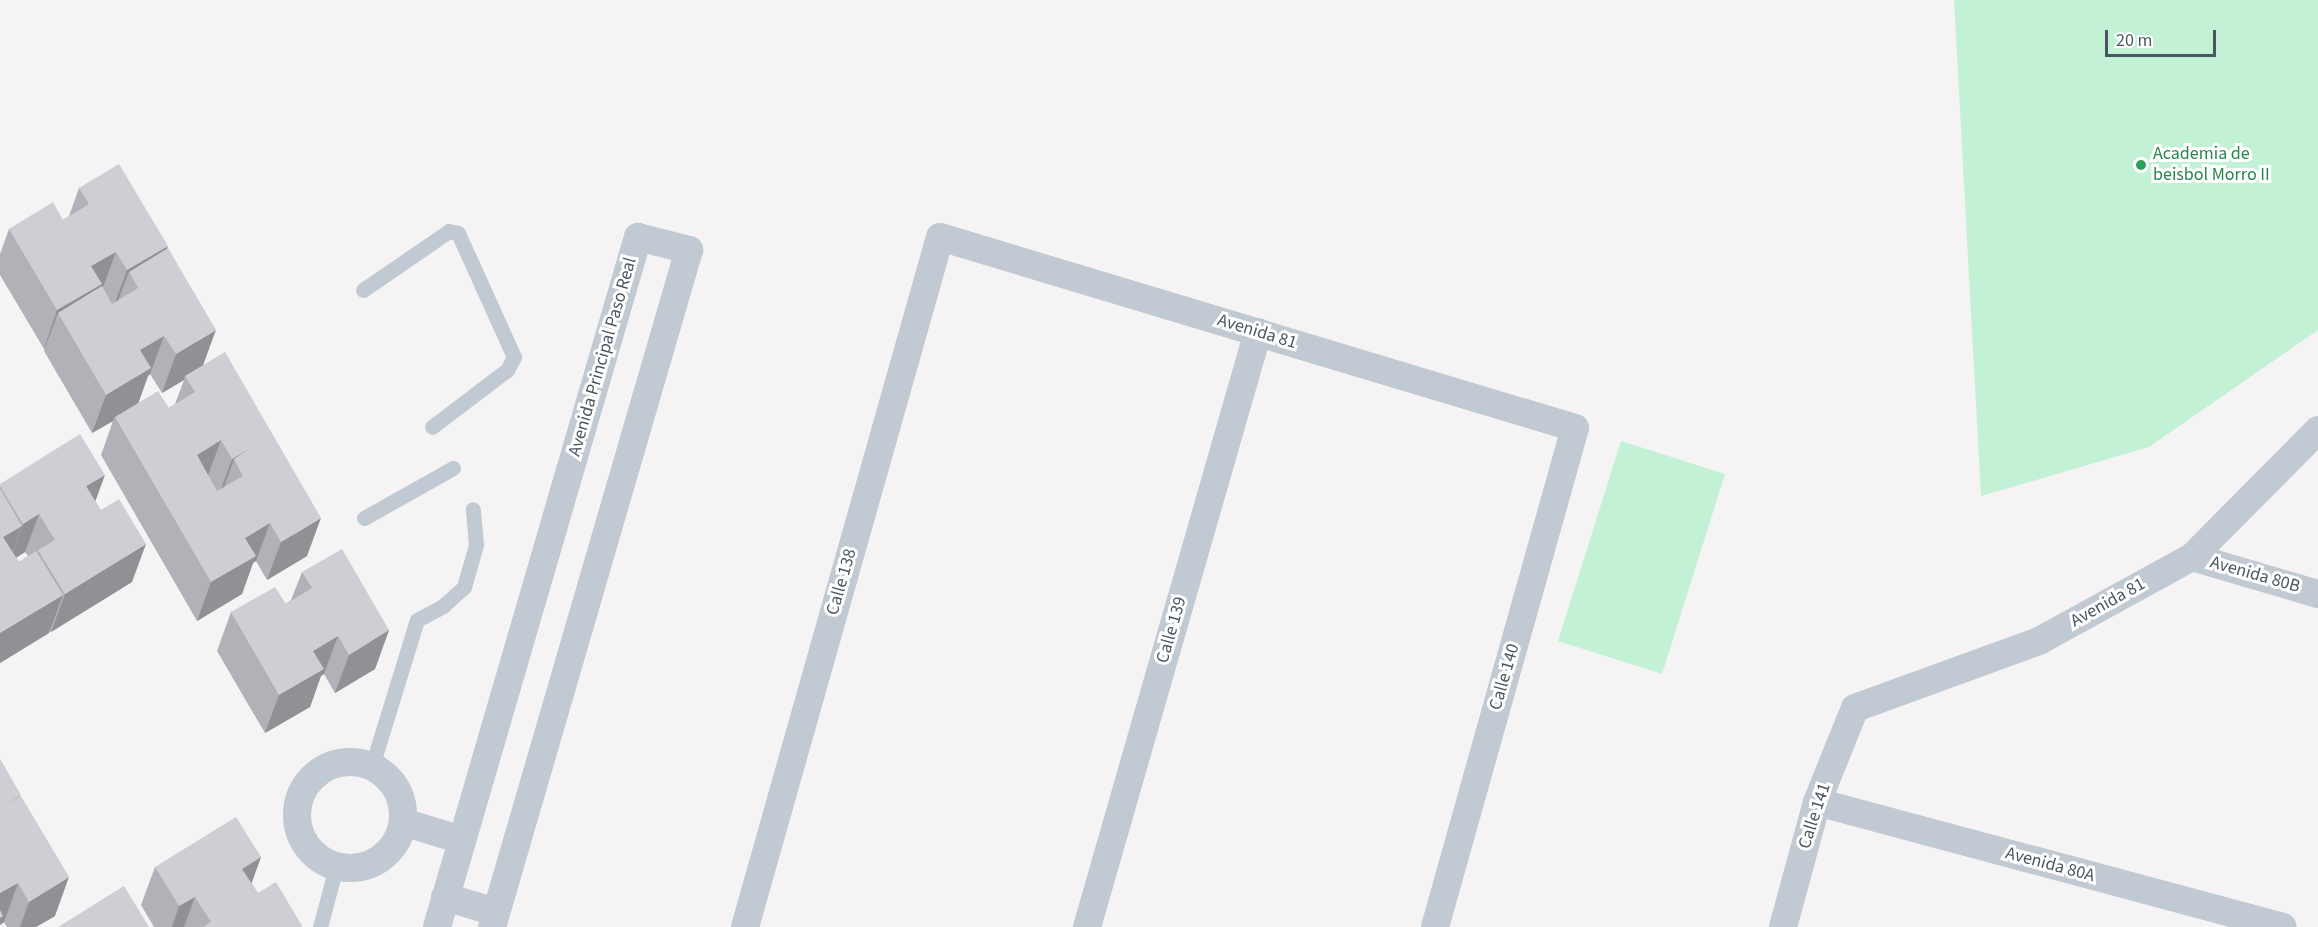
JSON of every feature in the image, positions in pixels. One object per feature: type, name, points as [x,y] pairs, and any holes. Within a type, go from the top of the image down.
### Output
[{"type":"street","name":"Avenida Principal Paso Real","points":[[437,927],[638,237],[689,250],[494,919]]},
{"type":"street","name":"Avenida 81","points":[[940,237],[1575,428]]},
{"type":"street","name":"Calle 138","points":[[745,927],[940,237]]},
{"type":"street","name":"Calle 139","points":[[1087,927],[1257,332]]},
{"type":"street","name":"Calle 140","points":[[1435,927],[1575,428]]},
{"type":"street","name":"Avenida 81","points":[[1855,708],[2039,641],[2192,556],[2318,430]]},
{"type":"street","name":"Avenida 80B","points":[[2192,556],[2318,594]]},
{"type":"street","name":"Calle 141","points":[[1783,927],[1817,802],[1855,708]]},
{"type":"street","points":[[355,761],[372,766],[397,789],[403,822],[397,840],[371,864],[354,869],[336,867],[320,860],[307,847],[299,831],[300,796],[322,770],[355,761]]},
{"type":"street","name":"Avenida 80A","points":[[1817,802],[2282,927]]},
{"type":"street","points":[[403,822],[462,840]]},
{"type":"street","points":[[445,897],[494,919]]},
{"type":"lane","points":[[363,290],[449,231],[458,233],[514,357],[507,370],[432,428]]},
{"type":"lane","points":[[364,518],[453,468]]},
{"type":"lane","points":[[372,766],[417,620],[443,606],[464,587],[476,545],[473,509]]},
{"type":"lane","points":[[320,927],[336,867]]},
{"type":"green space","name":"Academia de beisbol Morro II","points":[[1954,0],[2318,0],[2318,330],[2149,447],[1981,496]]},
{"type":"green space","points":[[1621,441],[1725,474],[1662,674],[1558,641]]},
{"type":"building","points":[[119,164],[168,246],[127,270],[116,252],[91,266],[102,284],[57,310],[9,229],[53,202],[63,220],[89,204],[79,188]]},
{"type":"building","points":[[168,248],[216,330],[176,354],[164,336],[140,350],[151,368],[106,395],[58,313],[102,286],[112,304],[138,288],[129,272]]},
{"type":"building","points":[[225,352],[321,518],[281,542],[270,523],[245,538],[256,556],[211,582],[115,417],[158,391],[169,408],[195,392],[185,376]],"holes":[[[221,440],[232,459],[252,447],[234,459],[243,476],[217,491],[197,455]]]},
{"type":"building","points":[[80,434],[105,475],[86,486],[101,510],[119,499],[146,544],[65,594],[38,550],[55,540],[39,514],[23,524],[0,484]]},
{"type":"building","points":[[0,489],[22,526],[3,537],[19,562],[36,551],[63,595],[0,633]]},
{"type":"building","points":[[342,549],[389,630],[349,655],[338,636],[313,651],[324,669],[279,695],[231,612],[275,587],[286,604],[312,588],[302,572]]},
{"type":"building","points":[[0,759],[21,795],[3,805],[21,796],[69,877],[29,902],[18,883],[0,893]]},
{"type":"building","points":[[236,817],[261,857],[242,869],[258,893],[276,882],[301,927],[203,927],[211,922],[195,897],[179,906],[155,867]]},
{"type":"building","points":[[124,886],[149,927],[58,927]]},
{"type":"place","name":"Academia de beisbol Morro II","points":[[2141,165]]}]
